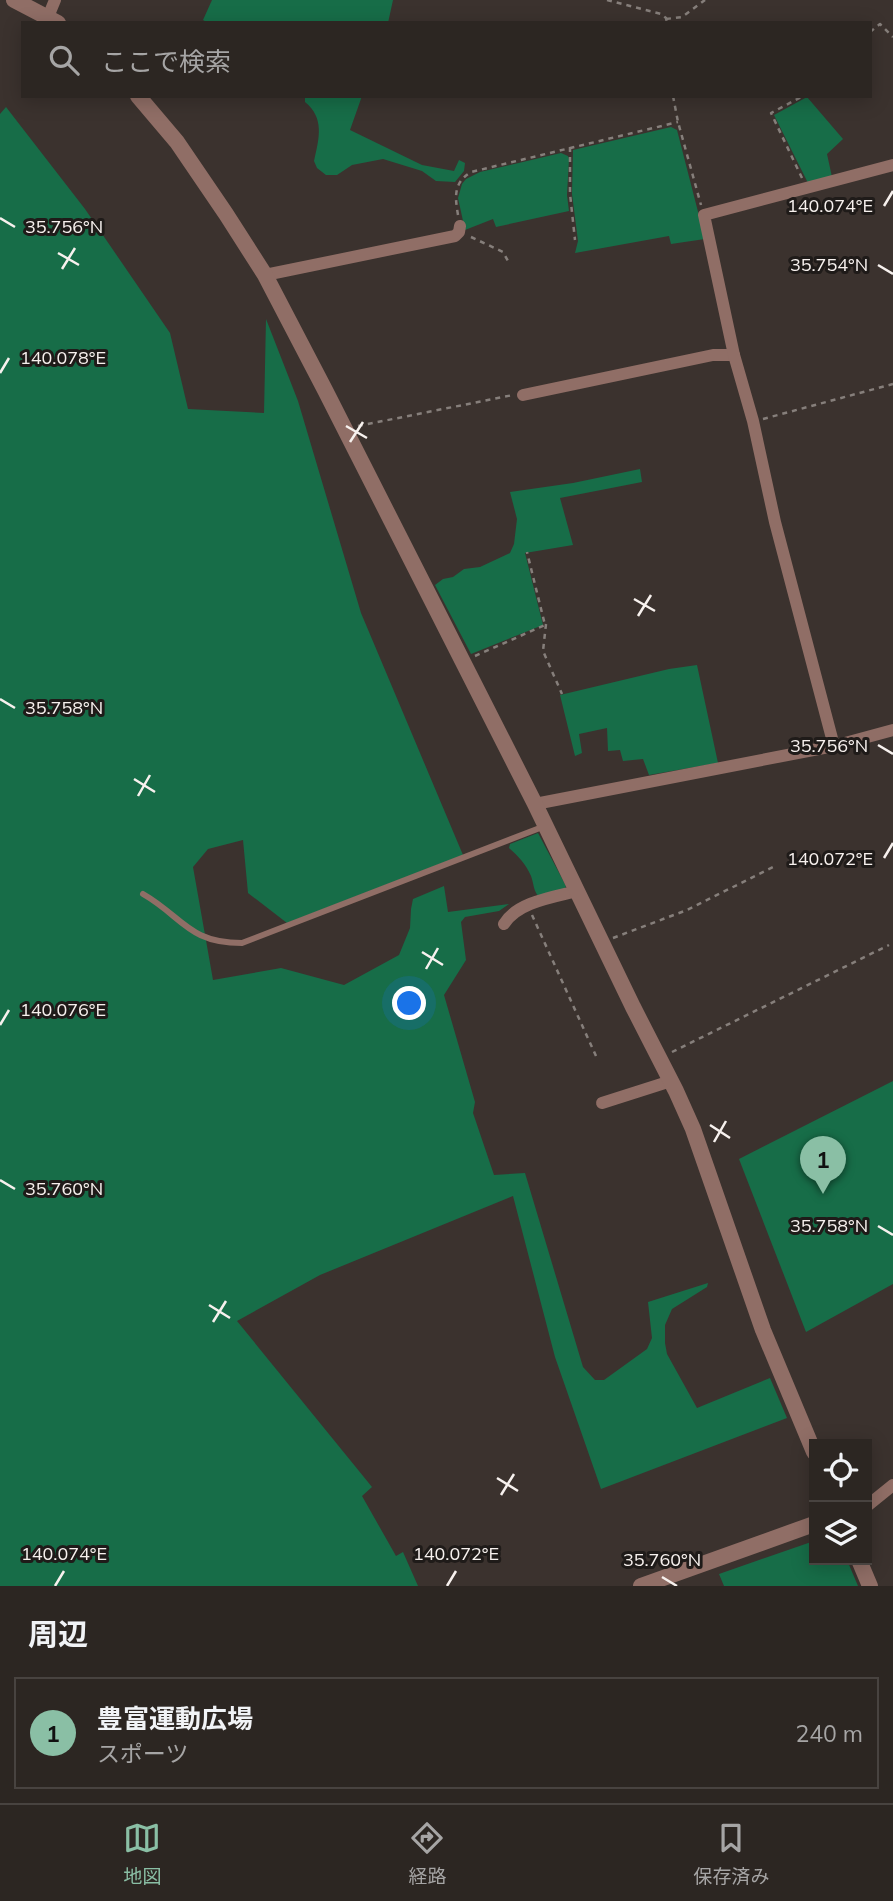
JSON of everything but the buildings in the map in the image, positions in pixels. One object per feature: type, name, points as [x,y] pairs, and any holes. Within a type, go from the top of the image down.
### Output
[{"type":"street","points":[[14,0],[53,20],[55,0]]},
{"type":"street","points":[[140,98],[184,152],[264,275],[345,428],[535,804],[693,1129],[763,1330],[809,1440]]},
{"type":"street","points":[[834,746],[734,355],[704,215],[893,165]]},
{"type":"street","points":[[264,275],[455,236],[459,229]]},
{"type":"street","points":[[523,395],[713,355],[734,355]]},
{"type":"street","points":[[535,804],[834,746],[893,730]]},
{"type":"street","points":[[504,924],[514,913],[528,906],[577,891]]},
{"type":"street","points":[[602,1103],[671,1081]]},
{"type":"street","points":[[872,1502],[893,1485]]},
{"type":"street","points":[[641,1586],[809,1526]]},
{"type":"street","points":[[861,1565],[870,1586]]},
{"type":"lane","points":[[143,894],[201,936],[213,941],[242,943],[545,826]]},
{"type":"path","points":[[607,0],[661,14],[666,21],[682,17],[705,0]]},
{"type":"path","points":[[872,30],[880,24],[893,37]]},
{"type":"path","points":[[673,98],[704,215]]},
{"type":"path","points":[[799,98],[771,113],[807,187]]},
{"type":"path","points":[[508,261],[503,252],[459,229],[455,197],[463,177],[481,169],[678,122]]},
{"type":"path","points":[[570,147],[570,194],[575,240]]},
{"type":"path","points":[[753,421],[893,384]]},
{"type":"path","points":[[345,428],[523,395]]},
{"type":"path","points":[[527,552],[546,624],[543,651],[562,694]]},
{"type":"path","points":[[462,662],[546,624]]},
{"type":"path","points":[[602,942],[687,910],[773,867]]},
{"type":"path","points":[[528,906],[596,1056]]},
{"type":"path","points":[[660,1058],[889,945]]},
{"type":"green space","points":[[212,0],[393,0],[388,21],[203,20]]},
{"type":"green space","points":[[305,98],[361,98],[350,130],[422,165],[454,171],[459,160],[465,163],[464,171],[455,182],[436,181],[422,171],[383,159],[352,165],[337,175],[326,175],[317,168],[314,161],[319,137],[318,122],[316,115],[305,102]]},
{"type":"green space","points":[[808,98],[843,139],[827,154],[832,177],[808,183],[774,115]]},
{"type":"green space","points":[[6,107],[85,209],[170,333],[188,409],[264,413],[266,319],[298,401],[361,613],[463,855],[287,923],[248,893],[243,840],[208,849],[193,867],[213,980],[281,968],[344,985],[399,955],[410,928],[413,899],[444,886],[448,912],[509,904],[499,911],[465,917],[461,922],[466,960],[444,995],[475,1102],[473,1113],[494,1175],[525,1173],[583,1367],[595,1380],[604,1380],[647,1349],[652,1338],[648,1302],[708,1283],[707,1287],[672,1309],[665,1325],[667,1354],[697,1408],[770,1378],[787,1418],[601,1489],[555,1357],[513,1196],[320,1275],[237,1321],[372,1487],[362,1496],[396,1556],[403,1552],[418,1586],[0,1586],[0,114]]},
{"type":"green space","points":[[671,127],[677,130],[705,239],[671,244],[669,236],[575,253],[578,241],[572,194],[573,150]]},
{"type":"green space","points":[[561,153],[569,159],[569,211],[496,227],[493,219],[465,230],[458,198],[466,179],[480,172]]},
{"type":"green space","points":[[640,469],[642,482],[560,498],[573,545],[525,553],[543,625],[471,654],[435,585],[464,569],[480,567],[510,553],[514,544],[517,519],[510,492],[573,483]]},
{"type":"green space","points":[[697,665],[718,763],[649,775],[643,759],[623,761],[620,750],[608,751],[607,728],[579,734],[582,753],[575,756],[560,695]]},
{"type":"green space","points":[[538,833],[566,886],[564,890],[539,897],[527,868],[509,848],[510,844]]},
{"type":"green space","points":[[893,1081],[893,1284],[806,1332],[739,1159]]},
{"type":"green space","points":[[809,1543],[809,1565],[849,1565],[858,1586],[724,1586],[719,1574]]},
{"type":"place","name":"豊富運動広場","points":[[823,1194]]}]
